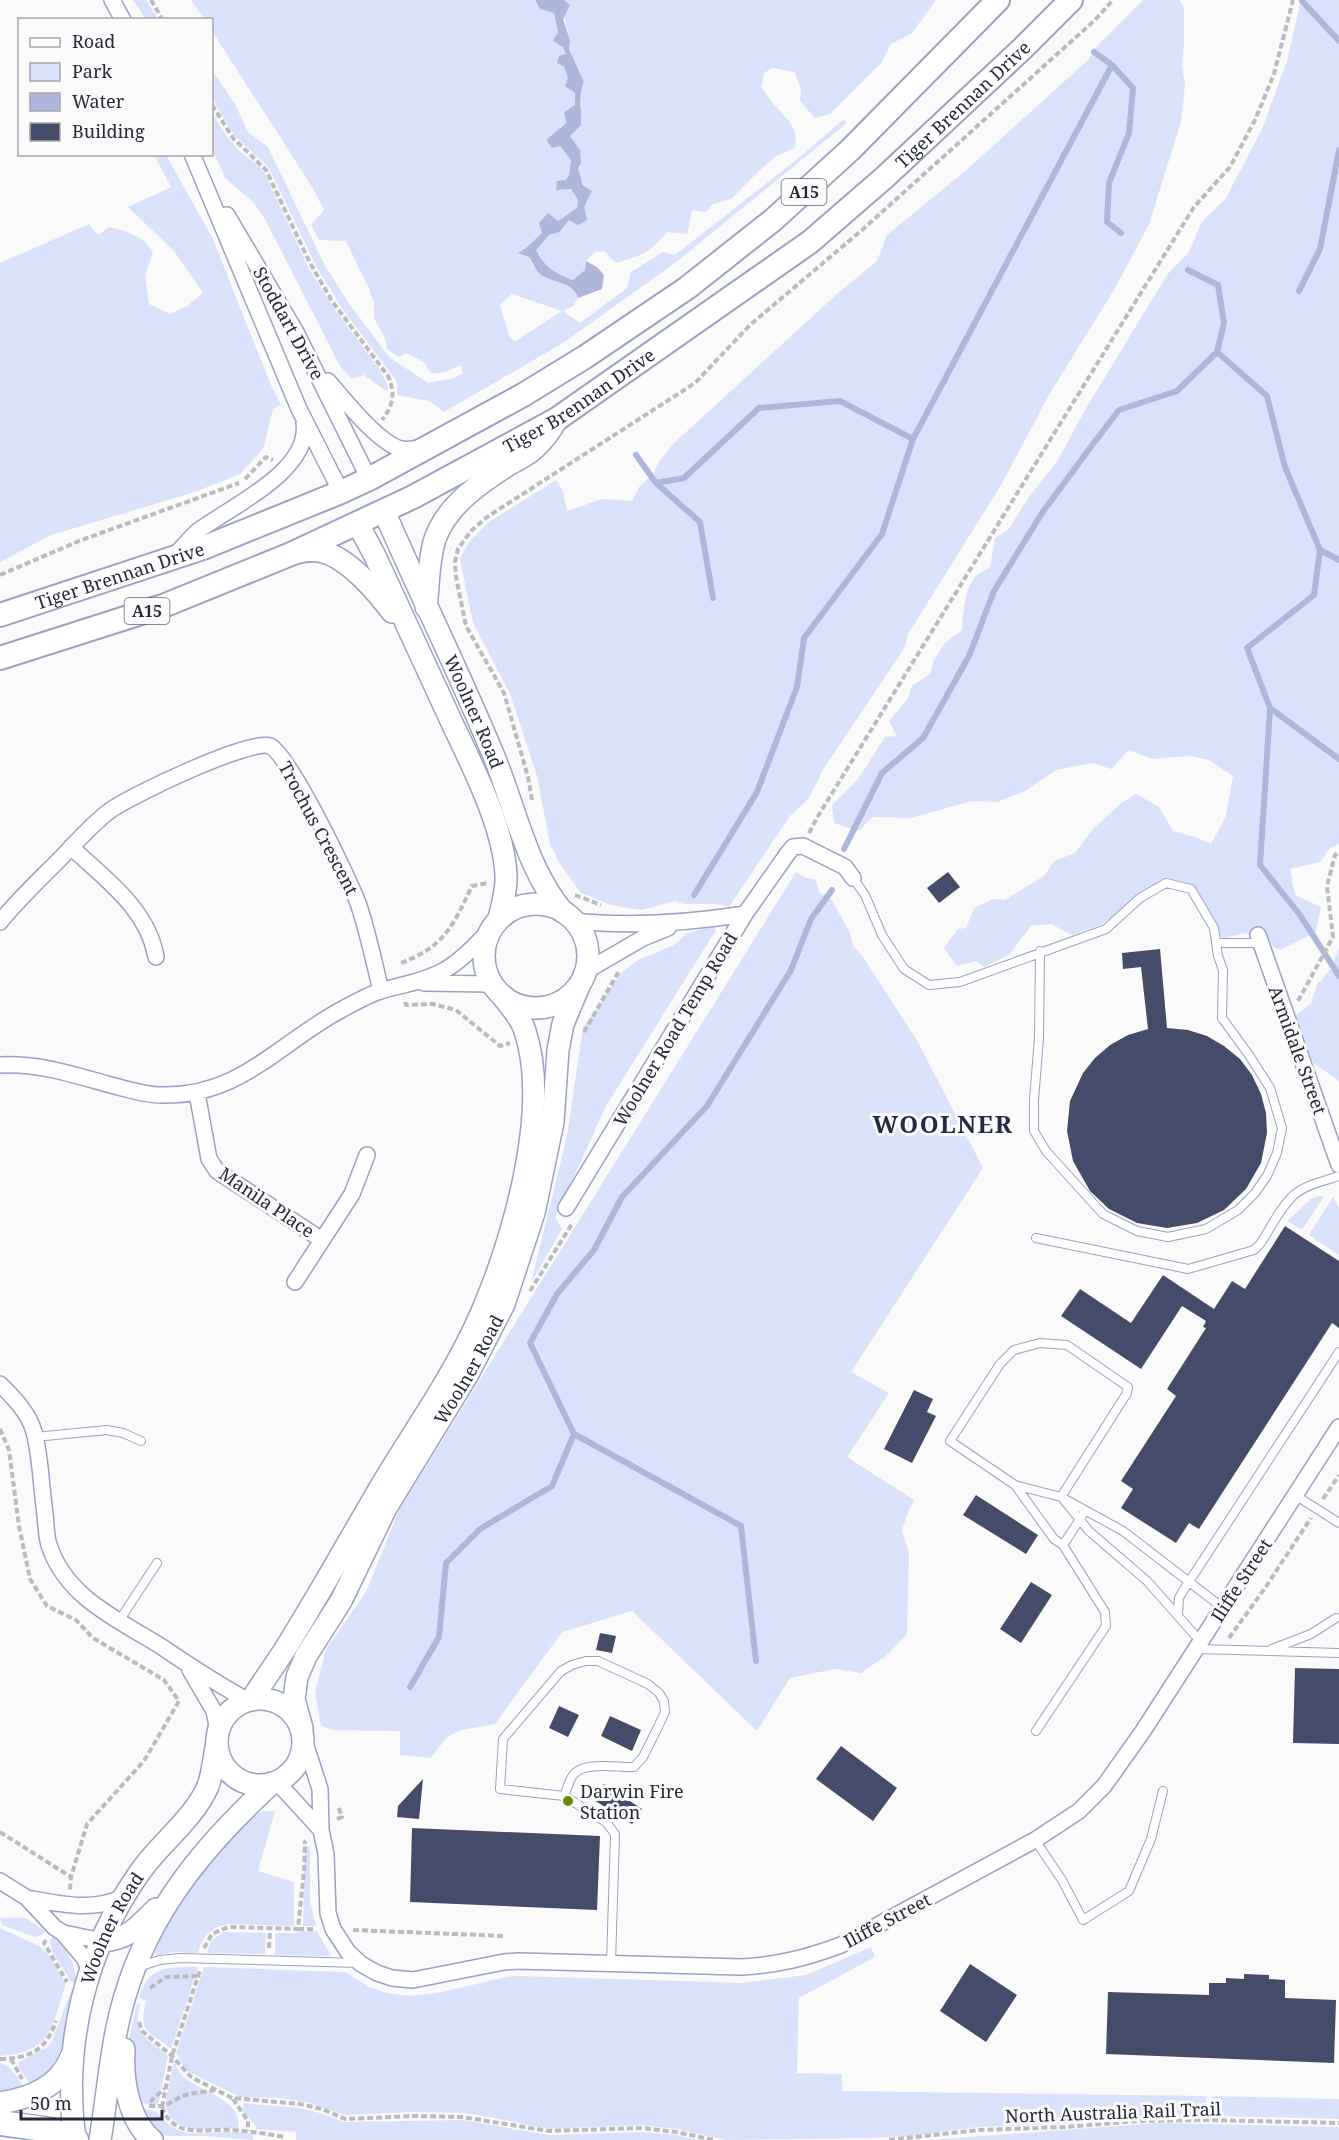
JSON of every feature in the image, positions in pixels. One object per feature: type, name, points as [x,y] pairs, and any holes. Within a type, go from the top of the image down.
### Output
[{"type":"highway","points":[[0,2123],[51,2130],[75,2140]]},
{"type":"main road","name":"Tiger Brennan Drive","points":[[0,615],[170,560],[341,492],[442,440],[585,357],[687,288],[773,220],[850,150],[998,0]]},
{"type":"main road","name":"Tiger Brennan Drive","points":[[0,658],[163,606],[291,554],[384,511],[557,419],[810,242],[885,177],[1071,0]]},
{"type":"main road","points":[[426,608],[431,555],[436,538],[448,515],[478,485],[533,450],[548,434],[557,419]]},
{"type":"main road","points":[[369,479],[384,511]]},
{"type":"main road","points":[[341,492],[358,524]]},
{"type":"main road","name":"Woolner Road","points":[[384,511],[493,754],[546,891],[568,917]]},
{"type":"main road","name":"Woolner Road","points":[[358,524],[474,770],[500,840],[506,880],[496,923]]},
{"type":"main road","points":[[291,554],[316,550],[334,557],[363,579],[409,630]]},
{"type":"main road","points":[[531,905],[547,906],[568,917],[586,942],[588,957],[582,978],[562,1001],[546,1007],[524,1007],[497,990],[484,960],[487,939],[496,923],[515,909],[531,905]]},
{"type":"main road","name":"Woolner Road","points":[[303,1734],[294,1699],[297,1677],[306,1656],[341,1601],[386,1508],[468,1374],[504,1304],[534,1213],[553,1122],[560,1040],[566,1013],[582,978]]},
{"type":"main road","name":"Woolner Road","points":[[250,1699],[285,1649],[441,1389],[478,1318],[505,1249],[516,1210],[530,1137],[534,1085],[527,1038],[521,1021],[497,990]]},
{"type":"main road","points":[[250,1699],[268,1699],[278,1702],[296,1716],[303,1734],[303,1754],[297,1765],[289,1775],[275,1783],[256,1785],[237,1778],[222,1762],[218,1736],[229,1712],[250,1699]]},
{"type":"main road","name":"Woolner Road","points":[[75,2140],[70,2096],[77,2030],[89,1970],[123,1897],[141,1871],[203,1796],[210,1780],[218,1736]]},
{"type":"main road","name":"Woolner Road","points":[[100,2140],[120,2015],[135,1968],[156,1923],[176,1890],[228,1825],[275,1783]]},
{"type":"main road","points":[[102,1941],[114,1940],[127,1935],[176,1890]]},
{"type":"main road","points":[[120,2015],[129,2019],[123,2067],[129,2099],[141,2128],[152,2140]]},
{"type":"main road","points":[[0,2103],[40,2091],[53,2083],[67,2066],[77,2030]]},
{"type":"street","points":[[112,0],[122,18]]},
{"type":"street","name":"Stoddart Drive","points":[[193,156],[311,360],[369,479]]},
{"type":"street","name":"Stoddart Drive","points":[[201,172],[299,409],[341,492]]},
{"type":"street","points":[[311,360],[357,415],[394,446],[419,448],[442,440]]},
{"type":"street","points":[[170,560],[197,532],[259,492],[288,465],[304,441],[305,424],[299,409]]},
{"type":"street","name":"Trochus Crescent","points":[[0,922],[71,847],[109,811],[125,801],[212,761],[250,746],[270,746],[286,762],[335,853],[357,900],[381,991]]},
{"type":"street","points":[[803,846],[845,867],[853,878]]},
{"type":"street","name":"Woolner Road Temp Road","points":[[570,1214],[745,914],[793,847],[803,846]]},
{"type":"street","points":[[71,847],[120,893],[141,917],[153,941],[156,957]]},
{"type":"street","points":[[568,917],[613,924],[691,922],[745,914]]},
{"type":"street","points":[[582,978],[619,951],[655,932],[691,922]]},
{"type":"street","points":[[0,1065],[31,1065],[154,1095],[197,1093],[223,1085],[249,1072],[337,1012],[381,991],[432,976],[451,967],[496,923]]},
{"type":"street","name":"Armidale Street","points":[[1259,939],[1339,1165]]},
{"type":"street","points":[[401,986],[432,983],[497,990]]},
{"type":"street","name":"Manila Place","points":[[197,1093],[209,1159],[217,1171],[322,1240]]},
{"type":"street","name":"Manila Place","points":[[295,1282],[352,1194],[366,1155]]},
{"type":"street","points":[[0,1384],[13,1396],[34,1430],[48,1544],[65,1576],[86,1599],[119,1621],[204,1676],[250,1699]]},
{"type":"street","name":"Iliffe Street","points":[[303,1734],[320,1789],[321,1830],[326,1854],[326,1904],[333,1929],[342,1945],[361,1964],[385,1976],[413,1980],[504,1962],[741,1967],[772,1966],[807,1958],[841,1945],[1035,1840],[1079,1811],[1104,1786],[1131,1750],[1339,1427]]},
{"type":"street","points":[[180,1659],[209,1700],[214,1711],[218,1736]]},
{"type":"street","points":[[275,1783],[321,1830]]},
{"type":"street","points":[[0,1881],[27,1898],[54,1927],[56,1933],[84,1958],[89,1970]]},
{"type":"street","points":[[27,1898],[63,1905],[86,1906],[102,1905],[123,1897]]},
{"type":"street","points":[[56,1933],[102,1941]]},
{"type":"lane","points":[[853,878],[865,895],[882,935],[904,969],[929,985],[960,982],[1040,951],[1106,929],[1140,898],[1166,883],[1191,889],[1214,928],[1223,980],[1222,1018],[1270,1088],[1282,1128],[1277,1153],[1267,1176],[1255,1193],[1238,1210],[1206,1229],[1168,1237],[1137,1232],[1103,1214],[1046,1151],[1034,1131],[1039,1038],[1040,951]]},
{"type":"lane","points":[[1216,944],[1259,939]]},
{"type":"lane","points":[[1036,1238],[1188,1269],[1254,1250],[1287,1202],[1297,1193],[1314,1184],[1339,1176]]},
{"type":"lane","points":[[1061,1497],[1127,1393],[1128,1387],[1067,1345],[1040,1343],[1014,1350],[1000,1364],[950,1441],[1015,1485],[1061,1497],[1122,1531],[1223,1608]]},
{"type":"lane","points":[[1178,1616],[1179,1598],[1339,1352]]},
{"type":"lane","points":[[35,1437],[108,1431],[123,1433],[141,1441]]},
{"type":"lane","points":[[1015,1485],[1054,1539],[1063,1545],[1105,1612],[1106,1626],[1036,1731]]},
{"type":"lane","points":[[1295,1495],[1339,1523]]},
{"type":"lane","points":[[1061,1497],[1089,1531],[1147,1581],[1178,1616],[1199,1645],[1222,1649],[1339,1653]]},
{"type":"lane","points":[[1063,1545],[1085,1510]]},
{"type":"lane","points":[[119,1621],[157,1563]]},
{"type":"lane","points":[[1262,1651],[1299,1640],[1336,1618]]},
{"type":"lane","points":[[564,1796],[574,1774],[583,1768],[598,1765],[634,1767],[643,1757],[665,1712],[664,1701],[659,1693],[648,1684],[598,1661],[586,1661],[572,1665],[561,1671],[549,1683],[503,1739],[500,1789],[564,1796],[606,1822],[615,1834],[611,1964]]},
{"type":"lane","points":[[1035,1840],[1062,1880],[1083,1920],[1129,1891],[1151,1839],[1163,1791]]},
{"type":"lane","points":[[135,1968],[169,1959],[202,1958],[361,1964]]},
{"type":"path","points":[[151,0],[162,18]]},
{"type":"path","points":[[534,809],[528,777],[504,693],[466,626],[456,577],[455,562],[458,549],[471,531],[487,518],[695,383],[750,325],[888,207],[1095,20],[1113,0]]},
{"type":"path","points":[[803,846],[818,816],[910,664],[1160,261],[1194,207],[1230,167],[1255,120],[1274,74],[1293,0]]},
{"type":"path","points":[[213,107],[233,138],[266,170],[310,262],[332,301],[388,376],[393,391],[391,408]]},
{"type":"path","points":[[0,575],[79,541],[241,482],[266,457],[288,465]]},
{"type":"path","points":[[1283,1008],[1299,1001],[1333,937],[1327,886],[1335,855],[1339,852]]},
{"type":"path","points":[[401,963],[421,956],[446,935],[472,886],[506,880]]},
{"type":"path","points":[[571,888],[576,896],[609,908],[613,924]]},
{"type":"path","points":[[560,1040],[581,1044],[584,1029],[622,965],[619,951]]},
{"type":"path","points":[[401,986],[406,1005],[433,1004],[456,1010],[500,1046],[527,1038]]},
{"type":"path","points":[[530,1292],[570,1214]]},
{"type":"path","points":[[0,1429],[9,1450],[19,1526],[30,1579],[47,1606],[76,1620],[93,1638],[164,1680],[180,1701],[144,1761],[87,1824],[70,1877],[70,1896]]},
{"type":"path","points":[[1222,1649],[1339,1475]]},
{"type":"path","points":[[298,1929],[305,1842],[342,1817],[335,1795]]},
{"type":"path","points":[[0,1832],[70,1877]]},
{"type":"path","points":[[285,2137],[224,2129],[186,2130],[168,2120],[162,2107],[172,2056],[202,1958],[212,1934],[228,1927],[506,1936]]},
{"type":"path","points":[[269,1960],[270,1929]]},
{"type":"path","points":[[56,1933],[44,1943],[69,1985]]},
{"type":"path","points":[[147,1994],[151,1986],[166,1977],[198,1976]]},
{"type":"path","points":[[172,2056],[190,2078],[232,2098],[300,2104],[322,2109],[345,2119],[462,2116],[549,2131],[642,2128],[714,2140]]},
{"type":"path","points":[[0,2059],[11,2059],[27,2088]]},
{"type":"path","points":[[144,2106],[159,2095],[166,2086]]},
{"type":"path","points":[[162,2107],[185,2095],[217,2090]]},
{"type":"path","points":[[232,2098],[248,2121],[248,2132]]},
{"type":"path","name":"North Australia Rail Trail","points":[[889,2140],[979,2130],[1065,2127],[1137,2121],[1339,2123]]},
{"type":"green space","points":[[133,0],[146,0],[157,18],[145,18]]},
{"type":"green space","points":[[191,0],[535,0],[540,9],[554,12],[566,55],[564,66],[575,93],[575,105],[564,112],[566,123],[555,134],[560,146],[571,160],[569,175],[560,190],[571,189],[578,199],[577,208],[542,233],[525,250],[534,267],[543,275],[575,292],[578,298],[573,306],[563,311],[580,323],[627,288],[631,272],[663,252],[675,255],[795,161],[844,119],[847,123],[675,263],[563,343],[444,412],[429,401],[397,395],[397,382],[341,307],[316,266],[269,168],[234,135],[218,109],[213,100],[213,71],[235,104],[248,132],[268,147],[324,264],[348,302],[389,357],[428,383],[454,378],[463,373],[461,365],[443,372],[431,373],[424,362],[406,353],[399,357],[387,349],[385,338],[374,318],[374,303],[368,287],[346,241],[319,240],[311,225],[324,210],[312,187],[213,33],[213,18],[203,18]],"holes":[[[512,294],[562,311],[514,342],[509,336],[500,305]]]},
{"type":"green space","points":[[560,0],[936,0],[911,34],[891,44],[881,63],[830,114],[815,118],[800,101],[801,88],[794,72],[772,68],[764,73],[761,87],[792,125],[796,141],[795,148],[776,156],[731,199],[713,204],[706,212],[692,210],[687,234],[667,232],[644,253],[616,263],[604,251],[595,252],[586,261],[586,270],[574,280],[551,269],[535,250],[549,235],[561,232],[569,220],[583,207],[592,191],[581,178],[580,150],[570,136],[582,104],[580,90],[584,82],[569,49],[570,40]]},
{"type":"green space","points":[[1143,0],[1180,0],[1184,8],[1182,65],[1185,85],[1181,122],[1149,224],[1114,290],[1049,395],[1001,485],[908,634],[904,649],[824,768],[809,798],[790,816],[729,907],[716,904],[684,904],[675,901],[642,910],[611,905],[581,893],[560,864],[550,844],[537,776],[510,694],[473,623],[460,559],[469,542],[489,522],[556,480],[563,491],[567,511],[602,499],[632,501],[639,487],[653,474],[673,444],[837,294],[877,261],[887,235],[964,172],[1089,59],[1097,46]]},
{"type":"green space","points":[[1301,0],[1339,0],[1339,844],[1329,849],[1320,862],[1290,869],[1295,895],[1321,907],[1316,932],[1280,950],[1246,933],[1224,938],[1215,933],[1191,889],[1166,883],[1102,924],[1072,935],[1051,924],[1031,926],[1009,955],[984,967],[976,961],[957,966],[944,948],[958,929],[966,928],[974,908],[993,899],[1005,900],[1044,876],[1054,861],[1075,853],[1092,830],[1120,804],[1136,794],[1159,807],[1173,831],[1211,844],[1226,816],[1233,776],[1209,760],[1191,756],[1152,759],[1129,750],[1111,769],[1093,763],[1056,770],[1025,791],[997,802],[972,801],[911,818],[873,817],[858,831],[834,823],[832,805],[858,779],[885,737],[897,736],[889,721],[908,698],[912,686],[930,674],[934,660],[944,644],[962,630],[965,601],[970,586],[977,575],[990,567],[995,538],[1008,530],[1029,497],[1058,460],[1085,410],[1167,275],[1189,252],[1201,223],[1226,198],[1262,129],[1287,61]]},
{"type":"green space","points":[[213,114],[232,142],[265,174],[309,269],[335,310],[380,370],[388,392],[364,375],[352,379],[340,366],[265,219],[253,202],[225,178],[213,151]]},
{"type":"green space","points":[[155,156],[167,156],[213,239],[270,383],[281,405],[273,409],[263,449],[240,474],[195,492],[51,535],[0,562],[0,263],[89,224],[98,235],[109,227],[116,229],[140,238],[153,253],[145,275],[149,304],[170,314],[187,306],[203,293],[174,251],[128,207],[171,187]]},
{"type":"green space","points":[[796,872],[816,880],[819,892],[832,900],[850,933],[853,946],[863,957],[918,1042],[983,1168],[851,1372],[889,1393],[847,1457],[914,1500],[902,1531],[909,1553],[907,1634],[887,1655],[861,1673],[835,1669],[790,1678],[757,1731],[632,1611],[562,1632],[495,1724],[461,1730],[447,1737],[431,1758],[400,1755],[400,1731],[332,1730],[321,1726],[315,1693],[326,1649],[366,1592],[399,1510]]},
{"type":"green space","points":[[712,926],[716,930],[606,1106],[555,1218],[562,1229],[531,1283],[567,1136],[583,1028],[621,973],[638,960],[674,945],[686,934]]},
{"type":"green space","points":[[1339,948],[1339,1083],[1337,1079],[1314,1064],[1293,1018],[1311,1003],[1317,985],[1331,968]]},
{"type":"green space","points":[[1324,1196],[1302,1230],[1287,1221],[1311,1199]]},
{"type":"green space","points":[[1333,1197],[1339,1208],[1339,1255],[1309,1235]]},
{"type":"green space","points":[[263,1811],[275,1811],[258,1871],[294,1882],[294,1926],[228,1924],[208,1934],[198,1953],[175,1952],[157,1955],[155,1953],[170,1915],[179,1900],[228,1840]]},
{"type":"green space","points":[[305,1846],[309,1846],[310,1850],[310,1900],[316,1926],[303,1926]]},
{"type":"green space","points":[[0,1918],[26,1918],[45,1931],[42,1935],[35,1937],[2,1925]]},
{"type":"green space","points":[[0,1928],[41,1947],[48,1954],[66,1984],[52,2025],[40,2043],[17,2054],[0,2056]]},
{"type":"green space","points":[[317,1931],[331,1956],[275,1955],[275,1933]]},
{"type":"green space","points":[[223,1932],[266,1933],[265,1954],[207,1953],[211,1941]]},
{"type":"green space","points":[[53,1935],[70,1956],[76,1983],[71,1982],[53,1953],[50,1942]]},
{"type":"green space","points":[[871,1947],[875,1957],[799,1998],[797,2073],[842,2074],[842,2091],[1207,2096],[1203,2116],[1135,2117],[1065,2124],[978,2127],[911,2136],[872,2138],[726,2140],[676,2129],[641,2125],[549,2129],[462,2113],[413,2112],[345,2115],[310,2103],[280,2098],[240,2097],[186,2070],[176,2053],[204,1967],[345,1972],[369,1987],[387,1993],[410,1996],[442,1992],[519,1976],[742,1983],[806,1975]]},
{"type":"green space","points":[[198,1967],[171,2049],[146,2029],[143,2019],[146,2000],[139,1998],[148,1979],[161,1970]]},
{"type":"green space","points":[[72,1989],[75,1989],[70,2016],[58,2056],[42,2078],[31,2086],[18,2066],[19,2062],[51,2043]]},
{"type":"green space","points":[[137,2003],[140,2004],[138,2023],[143,2035],[168,2056],[158,2105],[137,2103],[129,2040]]},
{"type":"green space","points":[[174,2061],[185,2078],[219,2097],[234,2110],[239,2128],[195,2129],[185,2127],[169,2115],[165,2104]]},
{"type":"green space","points":[[0,2063],[13,2072],[23,2086],[22,2090],[0,2095]]},
{"type":"green space","points":[[1212,2096],[1339,2099],[1339,2119],[1214,2116]]},
{"type":"green space","points":[[243,2103],[300,2108],[344,2122],[462,2120],[549,2135],[642,2132],[676,2135],[698,2140],[296,2140],[296,2132],[256,2129],[256,2126],[243,2112]]},
{"type":"green space","points":[[146,2109],[157,2112],[165,2121],[180,2131],[253,2134],[253,2140],[206,2136],[165,2136],[156,2132],[140,2112]]},
{"type":"green space","points":[[1157,2123],[1339,2127],[1339,2140],[929,2140]]},
{"type":"water","points":[[535,0],[564,0],[570,5],[563,19],[570,40],[569,49],[584,82],[581,97],[581,125],[570,136],[580,150],[581,163],[578,168],[583,185],[592,191],[584,207],[587,220],[578,225],[569,220],[560,232],[549,235],[536,250],[551,269],[573,280],[585,270],[586,261],[597,267],[604,275],[602,289],[578,298],[571,288],[544,276],[529,257],[518,253],[542,233],[539,223],[548,213],[558,221],[577,208],[578,200],[571,189],[556,190],[557,181],[566,180],[569,175],[571,160],[560,146],[552,148],[546,140],[566,123],[564,112],[575,105],[575,93],[565,86],[568,78],[564,66],[557,63],[559,56],[566,54],[563,47],[553,41],[558,32],[554,13],[540,9]]},
{"type":"building","points":[[948,872],[960,887],[939,903],[927,888]]},
{"type":"building","points":[[1160,949],[1167,1028],[1188,1030],[1207,1036],[1240,1059],[1252,1075],[1261,1094],[1266,1113],[1267,1133],[1261,1163],[1246,1189],[1224,1210],[1197,1223],[1167,1228],[1137,1223],[1109,1209],[1090,1191],[1073,1161],[1067,1131],[1070,1101],[1083,1073],[1110,1045],[1128,1035],[1148,1029],[1141,967],[1123,969],[1122,953]]},
{"type":"building","points":[[1285,1226],[1339,1261],[1339,1328],[1332,1323],[1199,1529],[1189,1523],[1176,1543],[1121,1508],[1133,1489],[1121,1481],[1176,1396],[1167,1389],[1206,1328],[1203,1327],[1206,1321],[1182,1306],[1141,1369],[1061,1316],[1080,1289],[1131,1323],[1163,1275],[1214,1309],[1232,1281],[1245,1289]]},
{"type":"building","points":[[914,1390],[933,1399],[927,1412],[936,1416],[912,1463],[884,1449]]},
{"type":"building","points":[[976,1495],[1038,1535],[1026,1554],[963,1515]]},
{"type":"building","points":[[1031,1582],[1052,1595],[1021,1643],[1000,1629]]},
{"type":"building","points":[[600,1633],[616,1636],[612,1653],[596,1650]]},
{"type":"building","points":[[1295,1668],[1339,1669],[1339,1744],[1293,1743]]},
{"type":"building","points":[[559,1706],[579,1715],[568,1737],[549,1728]]},
{"type":"building","points":[[610,1716],[641,1730],[632,1751],[601,1736]]},
{"type":"building","points":[[841,1746],[897,1788],[873,1821],[816,1779]]},
{"type":"building","points":[[423,1779],[419,1819],[397,1817],[398,1806]]},
{"type":"building","points":[[604,1784],[642,1809],[632,1824],[594,1800]]},
{"type":"building","points":[[412,1828],[600,1836],[597,1910],[410,1902]]},
{"type":"building","points":[[970,1964],[1017,1995],[986,2042],[940,2011]]},
{"type":"building","points":[[1244,1974],[1269,1975],[1269,1979],[1285,1980],[1285,1998],[1336,2000],[1334,2063],[1106,2054],[1108,1992],[1209,1995],[1209,1983],[1226,1983],[1226,1978],[1244,1979]]},
{"type":"waterway","points":[[1302,1],[1339,41]]},
{"type":"waterway","points":[[1094,52],[1112,65],[1133,88],[1129,133],[1109,183],[1107,222],[1121,233]]},
{"type":"waterway","points":[[694,895],[757,792],[797,687],[804,638],[882,534],[913,439],[1112,65]]},
{"type":"waterway","points":[[1299,291],[1320,249],[1339,150]]},
{"type":"waterway","points":[[1188,270],[1218,285],[1224,323],[1217,352],[1267,396],[1285,467],[1320,550],[1339,560]]},
{"type":"waterway","points":[[844,849],[882,773],[923,738],[969,656],[994,591],[1042,513],[1090,448],[1119,410],[1177,391],[1217,352]]},
{"type":"waterway","points":[[656,483],[684,478],[759,408],[840,401],[913,439]]},
{"type":"waterway","points":[[636,455],[656,483],[700,522],[713,598]]},
{"type":"waterway","points":[[1320,550],[1314,595],[1247,648],[1270,708],[1260,865],[1300,915],[1339,976]]},
{"type":"waterway","points":[[1270,708],[1339,759]]},
{"type":"waterway","points":[[410,1687],[439,1637],[446,1563],[480,1529],[552,1486],[574,1434],[530,1343],[557,1294],[594,1250],[622,1197],[707,1106],[791,970],[811,919],[832,890]]},
{"type":"waterway","points":[[574,1434],[741,1526],[756,1661]]},
{"type":"place","name":"Darwin Fire Station","points":[[568,1801]]},
{"type":"district","name":"WOOLNER","points":[[943,1123]]}]
